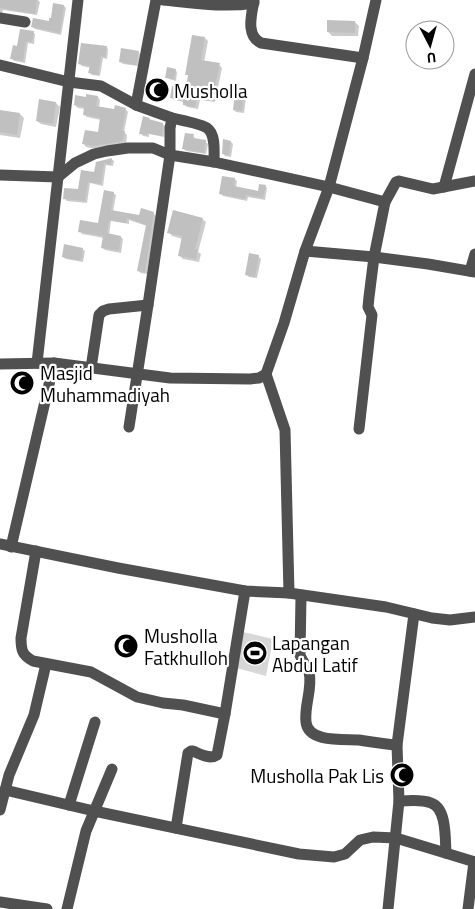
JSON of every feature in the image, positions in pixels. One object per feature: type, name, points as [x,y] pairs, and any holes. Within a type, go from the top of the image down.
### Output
[{"type":"street","points":[[37,363],[78,0]]},
{"type":"street","points":[[136,105],[156,0]]},
{"type":"street","points":[[163,0],[218,5],[241,5],[254,2],[250,27],[253,37],[261,43],[363,58]]},
{"type":"street","points":[[289,593],[285,430],[266,374],[284,323],[305,251],[329,187],[363,58],[376,0]]},
{"type":"street","points":[[0,18],[25,22]]},
{"type":"street","points":[[0,65],[69,82],[101,86],[136,105],[172,118],[206,127],[212,138],[214,162]]},
{"type":"street","points":[[444,187],[471,102],[475,74]]},
{"type":"street","points":[[129,427],[170,155],[172,118]]},
{"type":"street","points":[[0,176],[58,177],[75,163],[94,154],[128,148],[153,148],[170,155],[214,162],[329,187],[385,202]]},
{"type":"street","points":[[359,429],[372,316],[368,307],[374,257],[385,202],[399,180],[433,189],[474,179]]},
{"type":"street","points":[[305,251],[374,257],[473,271],[475,254]]},
{"type":"street","points":[[91,368],[99,315],[109,309],[148,305]]},
{"type":"street","points":[[54,363],[6,546],[245,591],[289,593],[386,607],[432,618],[450,620],[475,617]]},
{"type":"street","points":[[0,364],[54,363],[170,378],[259,378],[266,374]]},
{"type":"street","points":[[36,551],[21,638],[21,647],[26,657],[33,662],[91,672],[137,697],[225,714]]},
{"type":"street","points":[[176,828],[188,753],[193,751],[210,758],[217,755],[245,591]]},
{"type":"street","points":[[301,596],[300,655],[301,660],[309,671],[310,684],[307,728],[313,734],[330,739],[357,740],[397,746]]},
{"type":"street","points":[[388,909],[399,801],[397,746],[414,614]]},
{"type":"street","points":[[0,810],[5,790],[5,773],[34,715],[46,664]]},
{"type":"street","points":[[69,805],[95,722]]},
{"type":"street","points":[[67,909],[86,831],[112,769]]},
{"type":"street","points":[[5,790],[94,811],[299,854],[334,858],[345,854],[360,840],[373,837],[396,838],[474,862],[468,909]]},
{"type":"street","points":[[399,801],[417,800],[437,806],[442,813],[446,853]]},
{"type":"street","points":[[0,902],[46,909]]},
{"type":"shaded area","name":"Lapangan Abdul Latif","points":[[243,632],[273,639],[266,676],[236,668]]},
{"type":"building","points":[[0,0],[37,0],[35,14],[0,8]]},
{"type":"building","points":[[53,3],[64,5],[60,33],[31,27],[33,18],[49,21]]},
{"type":"building","points":[[327,20],[355,21],[355,33],[327,32]]},
{"type":"building","points":[[20,29],[34,31],[32,42],[26,41],[23,61],[10,59],[13,45],[17,46]]},
{"type":"building","points":[[192,35],[205,37],[201,60],[220,63],[212,100],[197,97],[195,107],[183,105],[183,100],[170,98],[172,86],[186,88],[188,75],[185,75]]},
{"type":"building","points":[[81,43],[107,46],[105,57],[101,56],[98,75],[88,73],[90,66],[78,64]]},
{"type":"building","points":[[121,48],[139,51],[136,65],[119,62]]},
{"type":"building","points":[[167,67],[176,69],[174,79],[165,78]]},
{"type":"building","points":[[235,93],[244,95],[242,111],[233,110]]},
{"type":"building","points":[[86,94],[98,96],[96,106],[114,109],[115,105],[126,108],[122,131],[125,131],[123,141],[94,146],[82,144],[85,130],[98,132],[100,118],[83,115],[84,107],[74,105],[75,95],[86,97]]},
{"type":"building","points":[[39,99],[56,102],[53,124],[36,121]]},
{"type":"building","points":[[0,110],[20,113],[17,135],[0,132]]},
{"type":"building","points":[[143,116],[163,123],[162,136],[147,133],[147,135],[139,134]]},
{"type":"building","points":[[185,133],[194,134],[193,138],[206,140],[204,153],[182,149]]},
{"type":"building","points":[[223,139],[231,141],[229,155],[222,154]]},
{"type":"building","points":[[112,158],[111,165],[104,163],[101,184],[88,182],[85,201],[63,199],[64,188],[78,189],[81,170],[94,172],[96,162]]},
{"type":"building","points":[[222,176],[235,178],[234,186],[258,191],[259,184],[266,185],[263,198],[246,195],[245,199],[219,194]]},
{"type":"building","points":[[104,190],[114,192],[111,210],[139,215],[141,208],[154,212],[145,272],[137,271],[146,225],[127,218],[126,223],[109,220],[107,233],[121,236],[119,251],[101,248],[103,236],[78,232],[80,220],[98,223]]},
{"type":"building","points":[[173,210],[203,218],[195,249],[198,249],[196,259],[178,256],[182,236],[167,233]]},
{"type":"building","points":[[64,244],[83,248],[81,261],[62,257]]},
{"type":"building","points":[[249,253],[259,255],[255,277],[245,275]]},
{"type":"place","name":"Musholla","points":[[157,90]]},
{"type":"place","name":"Masjid Muhammadiyah","points":[[22,383]]},
{"type":"place","name":"Musholla Fatkhulloh","points":[[126,646]]},
{"type":"place","name":"Lapangan Abdul Latif","points":[[255,653]]},
{"type":"place","name":"Musholla Pak Lis","points":[[402,775]]}]
